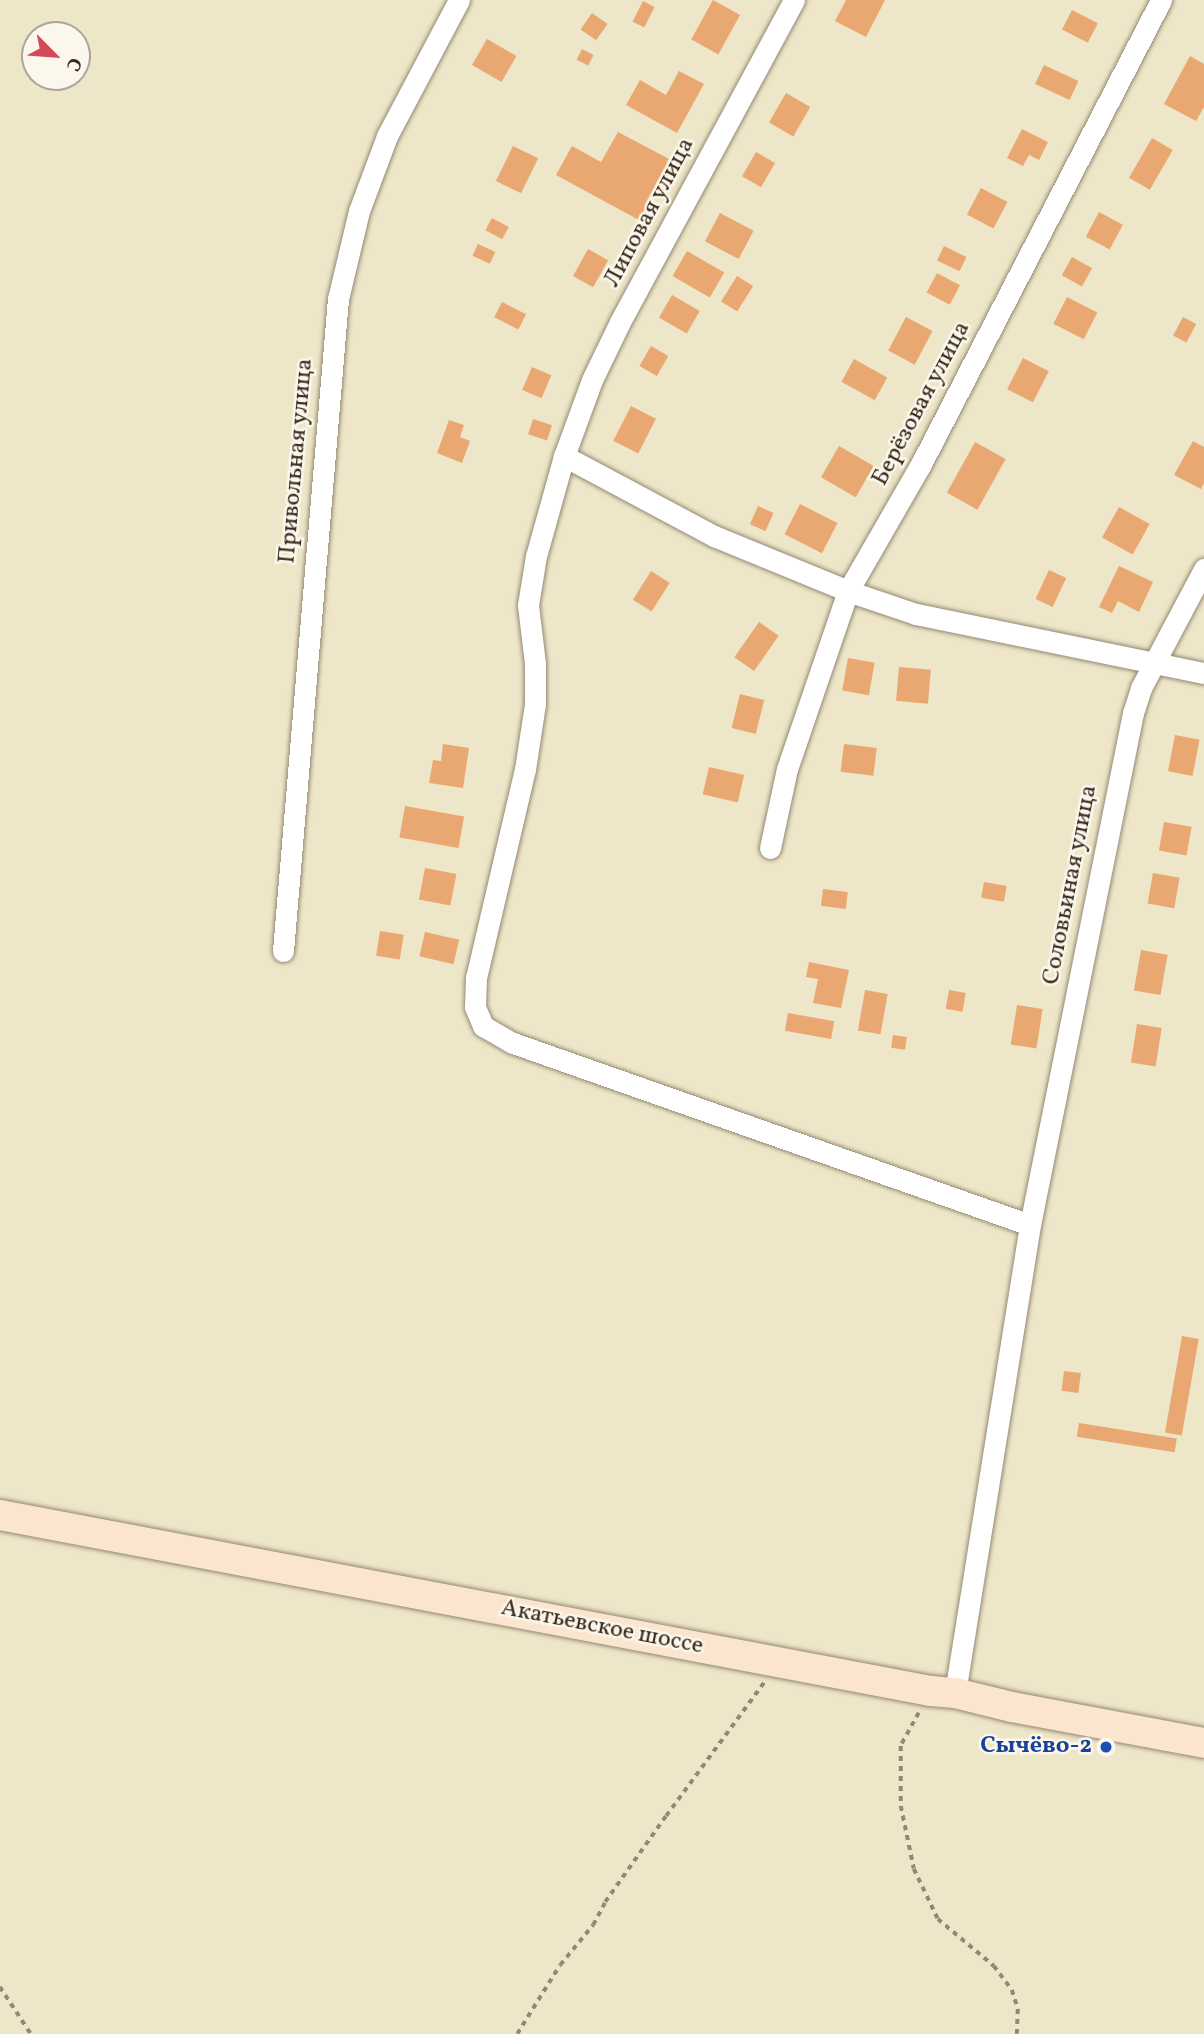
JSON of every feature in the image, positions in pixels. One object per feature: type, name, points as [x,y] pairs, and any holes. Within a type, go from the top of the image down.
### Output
[{"type":"street","name":"Привольная улица","points":[[283,951],[338,299],[359,211],[387,136],[459,0]]},
{"type":"street","name":"Берёзовая улица","points":[[770,848],[787,769],[813,685],[848,591],[920,466],[1161,0]]},
{"type":"street","name":"Липовая улица","points":[[788,2],[592,380],[564,456],[536,556],[528,605],[535,664],[535,705],[525,769],[476,978],[475,1007],[483,1026],[513,1042],[1030,1225]]},
{"type":"street","points":[[564,456],[714,536],[848,591],[916,614],[1204,673]]},
{"type":"street","name":"Соловьиная улица","points":[[943,1692],[1030,1225],[1133,713],[1141,688],[1204,569]]},
{"type":"street","name":"Акатьевское шоссе","points":[[0,1515],[1204,1743]]},
{"type":"path","points":[[517,2034],[560,1965],[593,1925],[666,1816],[781,1661]]},
{"type":"path","points":[[943,1692],[901,1746],[901,1806],[914,1868],[938,1919],[994,1966],[1012,1990],[1018,2009],[1017,2034]]},
{"type":"path","points":[[0,1987],[31,2034]]},
{"type":"building","points":[[713,0],[740,15],[718,54],[691,39]]},
{"type":"building","points":[[846,0],[885,0],[866,37],[835,21]]},
{"type":"building","points":[[643,1],[655,7],[644,27],[633,21]]},
{"type":"building","points":[[1072,10],[1098,23],[1088,43],[1062,30]]},
{"type":"building","points":[[592,13],[608,24],[596,40],[581,29]]},
{"type":"building","points":[[487,39],[516,56],[501,82],[472,65]]},
{"type":"building","points":[[582,49],[594,55],[588,66],[577,60]]},
{"type":"building","points":[[1190,56],[1204,64],[1204,107],[1196,121],[1164,104]]},
{"type":"building","points":[[1044,65],[1078,81],[1070,100],[1035,84]]},
{"type":"building","points":[[679,71],[704,84],[677,133],[626,105],[640,80],[666,95]]},
{"type":"building","points":[[786,93],[810,107],[793,136],[769,122]]},
{"type":"building","points":[[1022,129],[1048,142],[1039,160],[1029,155],[1023,166],[1007,158]]},
{"type":"building","points":[[618,132],[671,160],[639,220],[556,175],[572,146],[601,162]]},
{"type":"building","points":[[1152,138],[1173,150],[1150,190],[1129,178]]},
{"type":"building","points":[[513,146],[538,158],[521,193],[496,181]]},
{"type":"building","points":[[756,152],[775,163],[761,187],[742,176]]},
{"type":"building","points":[[981,188],[1007,202],[993,229],[967,214]]},
{"type":"building","points":[[1099,212],[1123,225],[1110,249],[1086,237]]},
{"type":"building","points":[[720,213],[754,231],[739,259],[705,241]]},
{"type":"building","points":[[492,218],[509,227],[502,239],[485,230]]},
{"type":"building","points":[[478,244],[495,252],[490,264],[473,256]]},
{"type":"building","points":[[944,246],[966,257],[959,271],[937,260]]},
{"type":"building","points":[[588,249],[608,260],[593,287],[573,276]]},
{"type":"building","points":[[687,251],[724,272],[710,298],[672,276]]},
{"type":"building","points":[[1072,257],[1092,268],[1082,287],[1062,275]]},
{"type":"building","points":[[937,273],[960,285],[950,305],[927,292]]},
{"type":"building","points":[[737,276],[753,286],[737,312],[721,301]]},
{"type":"building","points":[[672,295],[700,311],[687,334],[659,318]]},
{"type":"building","points":[[1067,297],[1097,312],[1084,339],[1053,324]]},
{"type":"building","points":[[502,302],[526,314],[518,329],[494,317]]},
{"type":"building","points":[[906,317],[932,331],[915,365],[888,351]]},
{"type":"building","points":[[1183,317],[1196,324],[1186,343],[1173,336]]},
{"type":"building","points":[[651,346],[668,356],[657,376],[640,366]]},
{"type":"building","points":[[1023,358],[1049,371],[1033,402],[1007,389]]},
{"type":"building","points":[[854,359],[887,377],[875,400],[841,382]]},
{"type":"building","points":[[532,367],[551,375],[542,398],[522,390]]},
{"type":"building","points":[[631,406],[656,419],[638,453],[613,441]]},
{"type":"building","points":[[533,419],[552,425],[547,440],[528,434]]},
{"type":"building","points":[[449,420],[464,425],[460,437],[470,441],[462,463],[437,453]]},
{"type":"building","points":[[1193,441],[1204,447],[1204,483],[1201,489],[1174,475]]},
{"type":"building","points":[[975,442],[1006,459],[977,510],[947,493]]},
{"type":"building","points":[[839,446],[874,466],[856,497],[821,477]]},
{"type":"building","points":[[800,504],[837,523],[822,553],[785,534]]},
{"type":"building","points":[[758,506],[774,513],[765,531],[750,524]]},
{"type":"building","points":[[1119,507],[1150,524],[1133,555],[1102,538]]},
{"type":"building","points":[[1119,566],[1153,582],[1139,612],[1118,601],[1112,613],[1099,607]]},
{"type":"building","points":[[1049,570],[1066,578],[1053,607],[1035,599]]},
{"type":"building","points":[[651,571],[670,583],[652,611],[633,600]]},
{"type":"building","points":[[759,622],[779,636],[754,671],[734,657]]},
{"type":"building","points":[[848,658],[875,663],[869,695],[842,690]]},
{"type":"building","points":[[899,667],[931,670],[928,704],[896,701]]},
{"type":"building","points":[[740,694],[764,700],[756,734],[732,728]]},
{"type":"building","points":[[1175,735],[1200,740],[1192,776],[1168,771]]},
{"type":"building","points":[[443,744],[469,748],[463,788],[429,783],[433,760],[441,761]]},
{"type":"building","points":[[844,744],[877,748],[873,776],[841,772]]},
{"type":"building","points":[[709,767],[744,775],[738,802],[703,794]]},
{"type":"building","points":[[405,806],[464,816],[459,848],[399,838]]},
{"type":"building","points":[[1164,822],[1192,827],[1187,855],[1159,851]]},
{"type":"building","points":[[425,868],[456,874],[450,906],[419,899]]},
{"type":"building","points":[[1153,873],[1180,878],[1174,908],[1148,904]]},
{"type":"building","points":[[984,882],[1007,886],[1004,902],[981,898]]},
{"type":"building","points":[[823,889],[848,892],[846,909],[821,906]]},
{"type":"building","points":[[380,931],[404,935],[400,959],[376,956]]},
{"type":"building","points":[[425,932],[459,940],[453,964],[419,956]]},
{"type":"building","points":[[1141,950],[1168,955],[1160,995],[1134,990]]},
{"type":"building","points":[[809,962],[849,970],[841,1008],[813,1003],[818,979],[806,977]]},
{"type":"building","points":[[865,990],[888,994],[881,1034],[858,1030]]},
{"type":"building","points":[[949,990],[966,993],[962,1012],[946,1009]]},
{"type":"building","points":[[1017,1005],[1043,1009],[1036,1049],[1011,1045]]},
{"type":"building","points":[[788,1013],[834,1021],[831,1039],[785,1031]]},
{"type":"building","points":[[1137,1024],[1162,1028],[1156,1066],[1131,1063]]},
{"type":"building","points":[[893,1035],[907,1037],[905,1050],[891,1048]]},
{"type":"building","points":[[1182,1336],[1199,1339],[1182,1435],[1165,1433]]},
{"type":"building","points":[[1064,1371],[1081,1373],[1078,1393],[1062,1391]]},
{"type":"building","points":[[1079,1423],[1177,1438],[1175,1452],[1077,1437]]},
{"type":"place","name":"Сычёво-2","points":[[1106,1747]]}]
